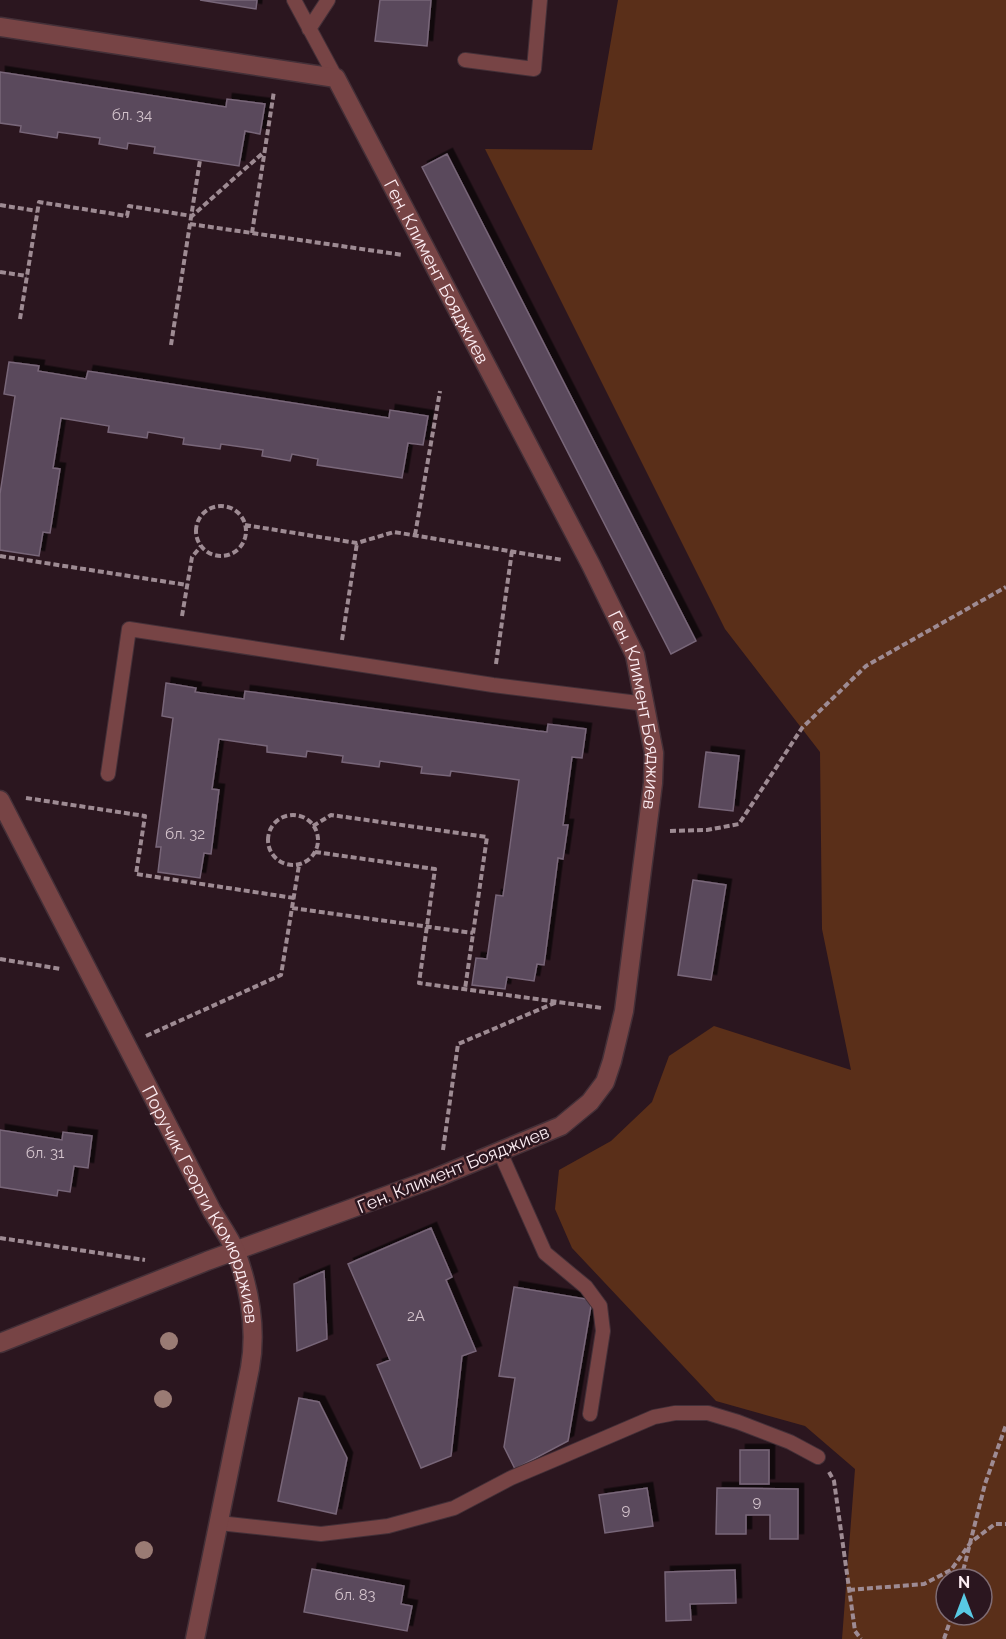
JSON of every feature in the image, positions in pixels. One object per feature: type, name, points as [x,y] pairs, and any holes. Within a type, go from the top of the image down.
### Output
[{"type":"street","points":[[0,27],[336,78]]},
{"type":"street","name":"Ген. Климент Бояджиев","points":[[0,1343],[235,1251],[438,1177],[561,1126],[590,1101],[605,1082],[624,1011],[648,831],[654,753],[635,654],[591,565],[336,78]]},
{"type":"street","name":"Поручик Георги Кюмюрджиев","points":[[0,800],[212,1211],[235,1251],[252,1310],[254,1344],[195,1639]]},
{"type":"lane","points":[[294,0],[336,78]]},
{"type":"lane","points":[[309,29],[328,0]]},
{"type":"lane","points":[[465,60],[534,69],[540,0]]},
{"type":"lane","points":[[108,774],[129,629],[492,685],[645,704]]},
{"type":"lane","points":[[500,1152],[545,1253],[586,1287],[600,1306],[603,1331],[590,1414]]},
{"type":"lane","points":[[219,1523],[321,1534],[388,1526],[454,1508],[511,1478],[654,1417],[675,1413],[708,1413],[738,1422],[790,1442],[818,1457]]},
{"type":"path","points":[[252,233],[278,69]]},
{"type":"path","points":[[192,216],[265,151]]},
{"type":"path","points":[[171,345],[200,160]]},
{"type":"path","points":[[20,319],[39,202],[127,216],[129,206],[192,216]]},
{"type":"path","points":[[0,205],[37,211]]},
{"type":"path","points":[[190,224],[431,260]]},
{"type":"path","points":[[0,272],[27,276]]},
{"type":"path","points":[[416,536],[440,391]]},
{"type":"path","points":[[225,506],[241,516],[246,534],[242,544],[236,550],[227,555],[217,555],[201,546],[196,537],[196,527],[199,518],[206,511],[214,507],[225,506]]},
{"type":"path","points":[[245,525],[357,543],[394,532],[591,565]]},
{"type":"path","points":[[338,662],[357,543]]},
{"type":"path","points":[[179,638],[192,557],[201,546]]},
{"type":"path","points":[[492,685],[512,552]]},
{"type":"path","points":[[0,556],[187,585]]},
{"type":"path","points":[[648,831],[707,830],[739,824],[802,728],[866,666],[1006,587]]},
{"type":"path","points":[[22,797],[145,816],[136,874],[294,898]]},
{"type":"path","points":[[297,815],[306,819],[317,834],[318,844],[315,852],[308,861],[299,865],[280,862],[268,846],[271,828],[278,820],[287,816],[297,815]]},
{"type":"path","points":[[313,826],[331,815],[487,837],[465,989]]},
{"type":"path","points":[[315,852],[435,869],[419,983],[624,1011]]},
{"type":"path","points":[[126,1044],[281,975],[299,865]]},
{"type":"path","points":[[292,908],[473,933]]},
{"type":"path","points":[[0,959],[89,973]]},
{"type":"path","points":[[447,1134],[458,1044],[557,1002]]},
{"type":"path","points":[[0,1238],[146,1260]]},
{"type":"path","points":[[964,1567],[985,1484],[1006,1425]]},
{"type":"path","points":[[818,1457],[834,1480],[855,1631],[861,1639]]},
{"type":"path","points":[[849,1590],[924,1584],[951,1570],[970,1542],[995,1524],[1006,1524]]},
{"type":"shaded area","points":[[618,0],[1006,0],[1006,1639],[842,1639],[855,1469],[805,1426],[716,1401],[572,1248],[555,1209],[559,1170],[611,1141],[652,1102],[669,1056],[714,1026],[851,1070],[822,929],[820,752],[725,629],[485,149],[592,150]]},
{"type":"building","points":[[200,0],[257,0],[256,9]]},
{"type":"building","points":[[380,0],[431,0],[427,46],[375,41]]},
{"type":"building","points":[[0,72],[226,107],[227,99],[265,104],[260,134],[245,131],[239,166],[154,153],[155,147],[128,143],[127,149],[99,144],[100,138],[58,132],[57,138],[20,132],[21,126],[0,123]]},
{"type":"building","points":[[447,154],[696,641],[671,654],[422,167]]},
{"type":"building","points":[[9,362],[39,366],[38,371],[86,379],[88,371],[389,418],[390,410],[428,416],[423,445],[408,443],[402,478],[317,465],[318,459],[292,454],[290,461],[262,456],[263,450],[221,444],[220,449],[183,444],[184,438],[148,432],[147,438],[108,432],[109,426],[61,418],[53,468],[60,469],[50,533],[43,532],[39,556],[0,550],[0,494],[15,396],[4,394]]},
{"type":"building","points":[[166,683],[196,688],[195,692],[244,699],[245,691],[538,731],[547,732],[548,724],[586,729],[582,758],[572,757],[563,825],[568,825],[563,859],[558,858],[544,965],[537,964],[534,981],[507,977],[505,989],[472,985],[476,958],[487,959],[496,895],[503,896],[519,780],[451,771],[450,776],[421,773],[422,767],[380,761],[379,767],[342,762],[343,756],[307,751],[306,757],[267,752],[267,746],[219,739],[212,789],[219,790],[211,854],[204,853],[200,878],[158,872],[161,847],[156,847],[173,718],[162,716]]},
{"type":"building","points":[[706,752],[739,756],[733,811],[699,807]]},
{"type":"building","points":[[693,880],[726,885],[711,980],[678,975]]},
{"type":"building","points":[[0,1130],[62,1140],[63,1132],[92,1136],[88,1168],[74,1166],[70,1192],[58,1190],[57,1196],[0,1187]]},
{"type":"building","points":[[431,1228],[452,1277],[446,1280],[476,1351],[462,1356],[451,1456],[421,1468],[377,1365],[390,1360],[348,1264]]},
{"type":"building","points":[[324,1271],[327,1339],[297,1351],[294,1284]]},
{"type":"building","points":[[514,1287],[592,1300],[568,1441],[515,1469],[504,1447],[515,1378],[499,1376]]},
{"type":"building","points":[[299,1398],[319,1402],[347,1458],[336,1514],[278,1501]]},
{"type":"building","points":[[740,1450],[769,1450],[769,1484],[740,1484]]},
{"type":"building","points":[[647,1488],[653,1526],[605,1533],[599,1495]]},
{"type":"building","points":[[717,1488],[798,1489],[798,1539],[770,1539],[770,1515],[746,1515],[746,1534],[716,1534]]},
{"type":"building","points":[[312,1569],[404,1586],[401,1604],[412,1606],[407,1631],[304,1612]]},
{"type":"building","points":[[735,1570],[736,1603],[690,1604],[691,1620],[666,1621],[665,1572]]}]
